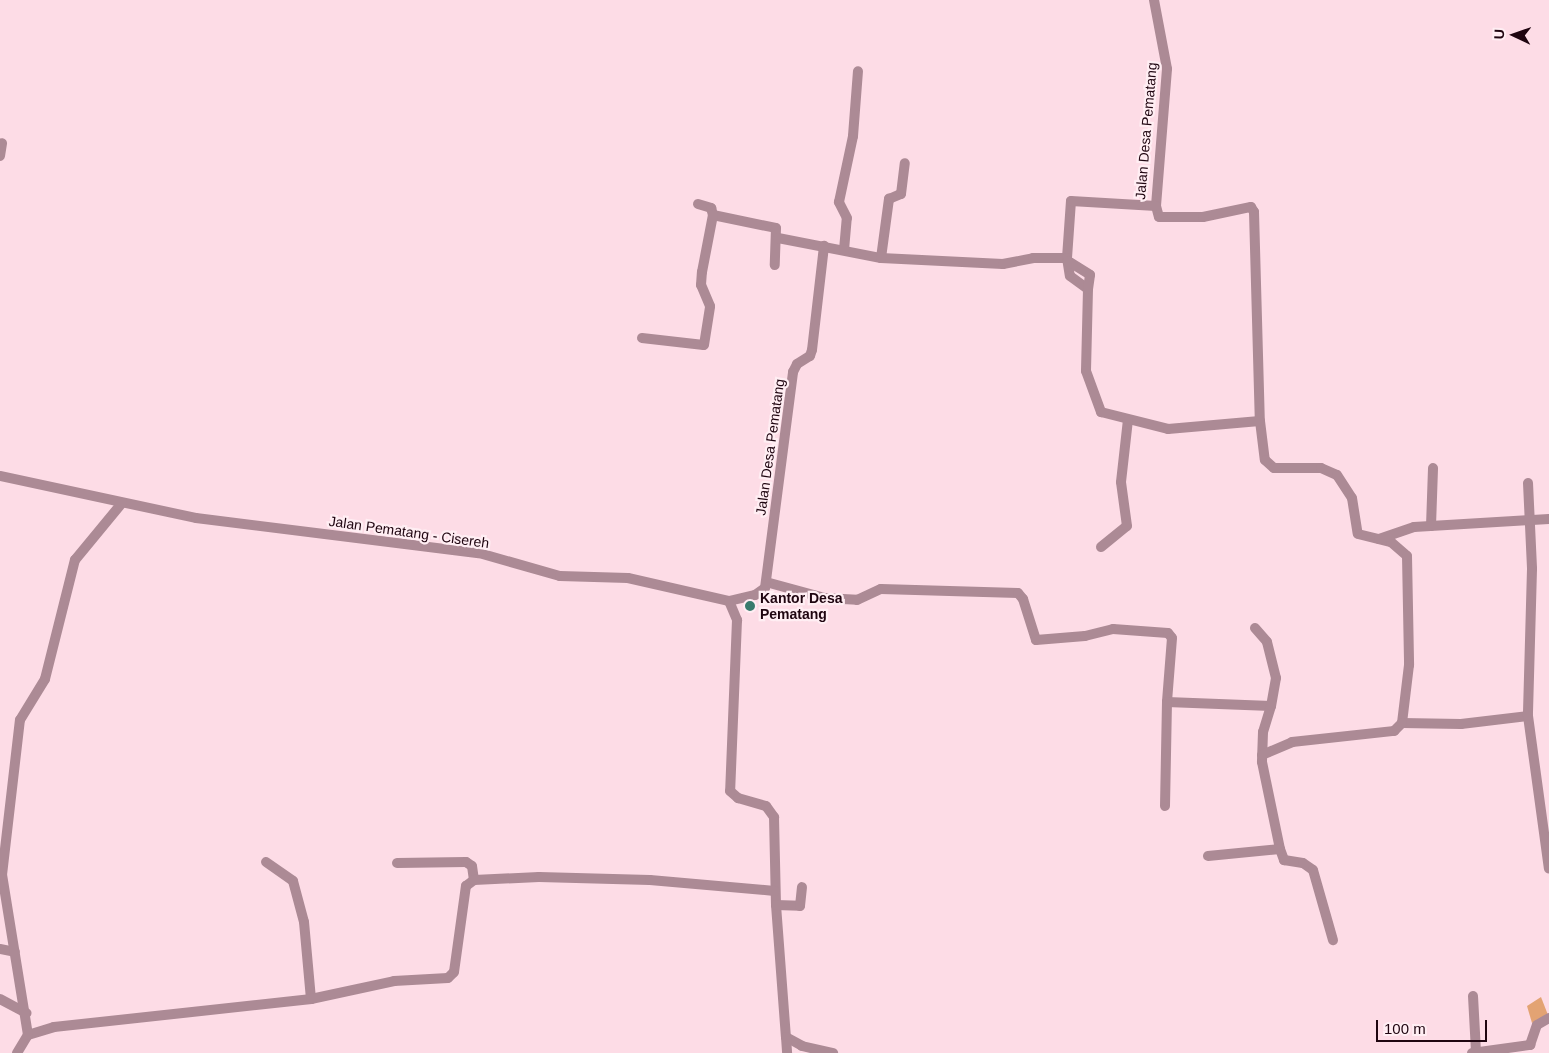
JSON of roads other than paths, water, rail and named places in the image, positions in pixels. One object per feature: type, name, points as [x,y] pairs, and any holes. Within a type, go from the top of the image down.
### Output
[{"type":"street","name":"Jalan Desa Pematang","points":[[1068,260],[1070,201],[1156,206],[1168,69],[1154,0]]},
{"type":"street","points":[[844,250],[847,218],[839,199],[850,162],[858,70]]},
{"type":"street","points":[[0,156],[2,143]]},
{"type":"street","points":[[881,258],[889,199],[901,194],[905,163]]},
{"type":"street","points":[[642,338],[704,345],[710,306],[701,279],[713,215],[711,208],[698,204]]},
{"type":"street","points":[[1156,206],[1161,219],[1203,217],[1253,209],[1260,421],[1263,454],[1268,466],[1321,468],[1337,475],[1352,498],[1356,532],[1360,536],[1395,544],[1408,561],[1409,665],[1402,724]]},
{"type":"street","points":[[713,215],[774,226],[778,230],[775,265]]},
{"type":"street","points":[[778,238],[881,258],[988,264],[1033,258],[1068,260],[1070,276],[1088,289],[1088,381],[1101,412],[1168,429],[1260,421]]},
{"type":"street","name":"Jalan Desa Pematang","points":[[766,582],[793,372],[797,364],[810,356],[812,350],[824,246]]},
{"type":"street","points":[[1101,547],[1127,526],[1121,482],[1128,420]]},
{"type":"street","points":[[1431,526],[1433,468]]},
{"type":"street","name":"Jalan Pematang - Cisereh","points":[[0,476],[196,518],[478,553],[560,576],[628,578],[729,601]]},
{"type":"street","points":[[1528,483],[1532,569],[1528,716],[1549,869]]},
{"type":"street","points":[[17,1053],[28,1035],[26,1013],[2,875],[20,720],[45,679],[75,560],[122,503]]},
{"type":"street","points":[[1379,539],[1400,529],[1549,519]]},
{"type":"street","points":[[787,1053],[776,905],[774,817],[766,806],[738,798],[730,791],[737,620],[729,601],[761,592],[766,582],[824,598],[851,600],[863,598],[882,588],[1018,593],[1023,599],[1036,640],[1085,636],[1113,629],[1168,633],[1172,638],[1167,702],[1164,806]]},
{"type":"street","points":[[1255,628],[1267,642],[1276,678],[1271,706],[1263,732],[1262,755],[1280,849],[1284,860],[1304,863],[1313,870],[1333,940]]},
{"type":"street","points":[[1167,702],[1271,706]]},
{"type":"street","points":[[1262,755],[1292,742],[1394,731],[1402,724],[1461,724],[1528,716]]},
{"type":"street","points":[[1208,856],[1280,849]]},
{"type":"street","points":[[266,862],[293,881],[304,922],[311,999]]},
{"type":"street","points":[[397,863],[466,862],[472,866],[474,880]]},
{"type":"street","points":[[28,1035],[54,1028],[311,999],[394,981],[448,978],[454,972],[466,886],[474,880],[539,877],[650,880],[776,891]]},
{"type":"street","points":[[776,905],[800,906],[802,887]]},
{"type":"street","points":[[0,949],[15,952]]},
{"type":"street","points":[[1473,996],[1474,1053],[1530,1045],[1537,1025],[1549,1018]]},
{"type":"street","points":[[0,999],[26,1013]]},
{"type":"street","points":[[786,1038],[797,1044],[833,1053]]},
{"type":"place","name":"Kantor Desa Pematang","points":[[750,606]]}]
